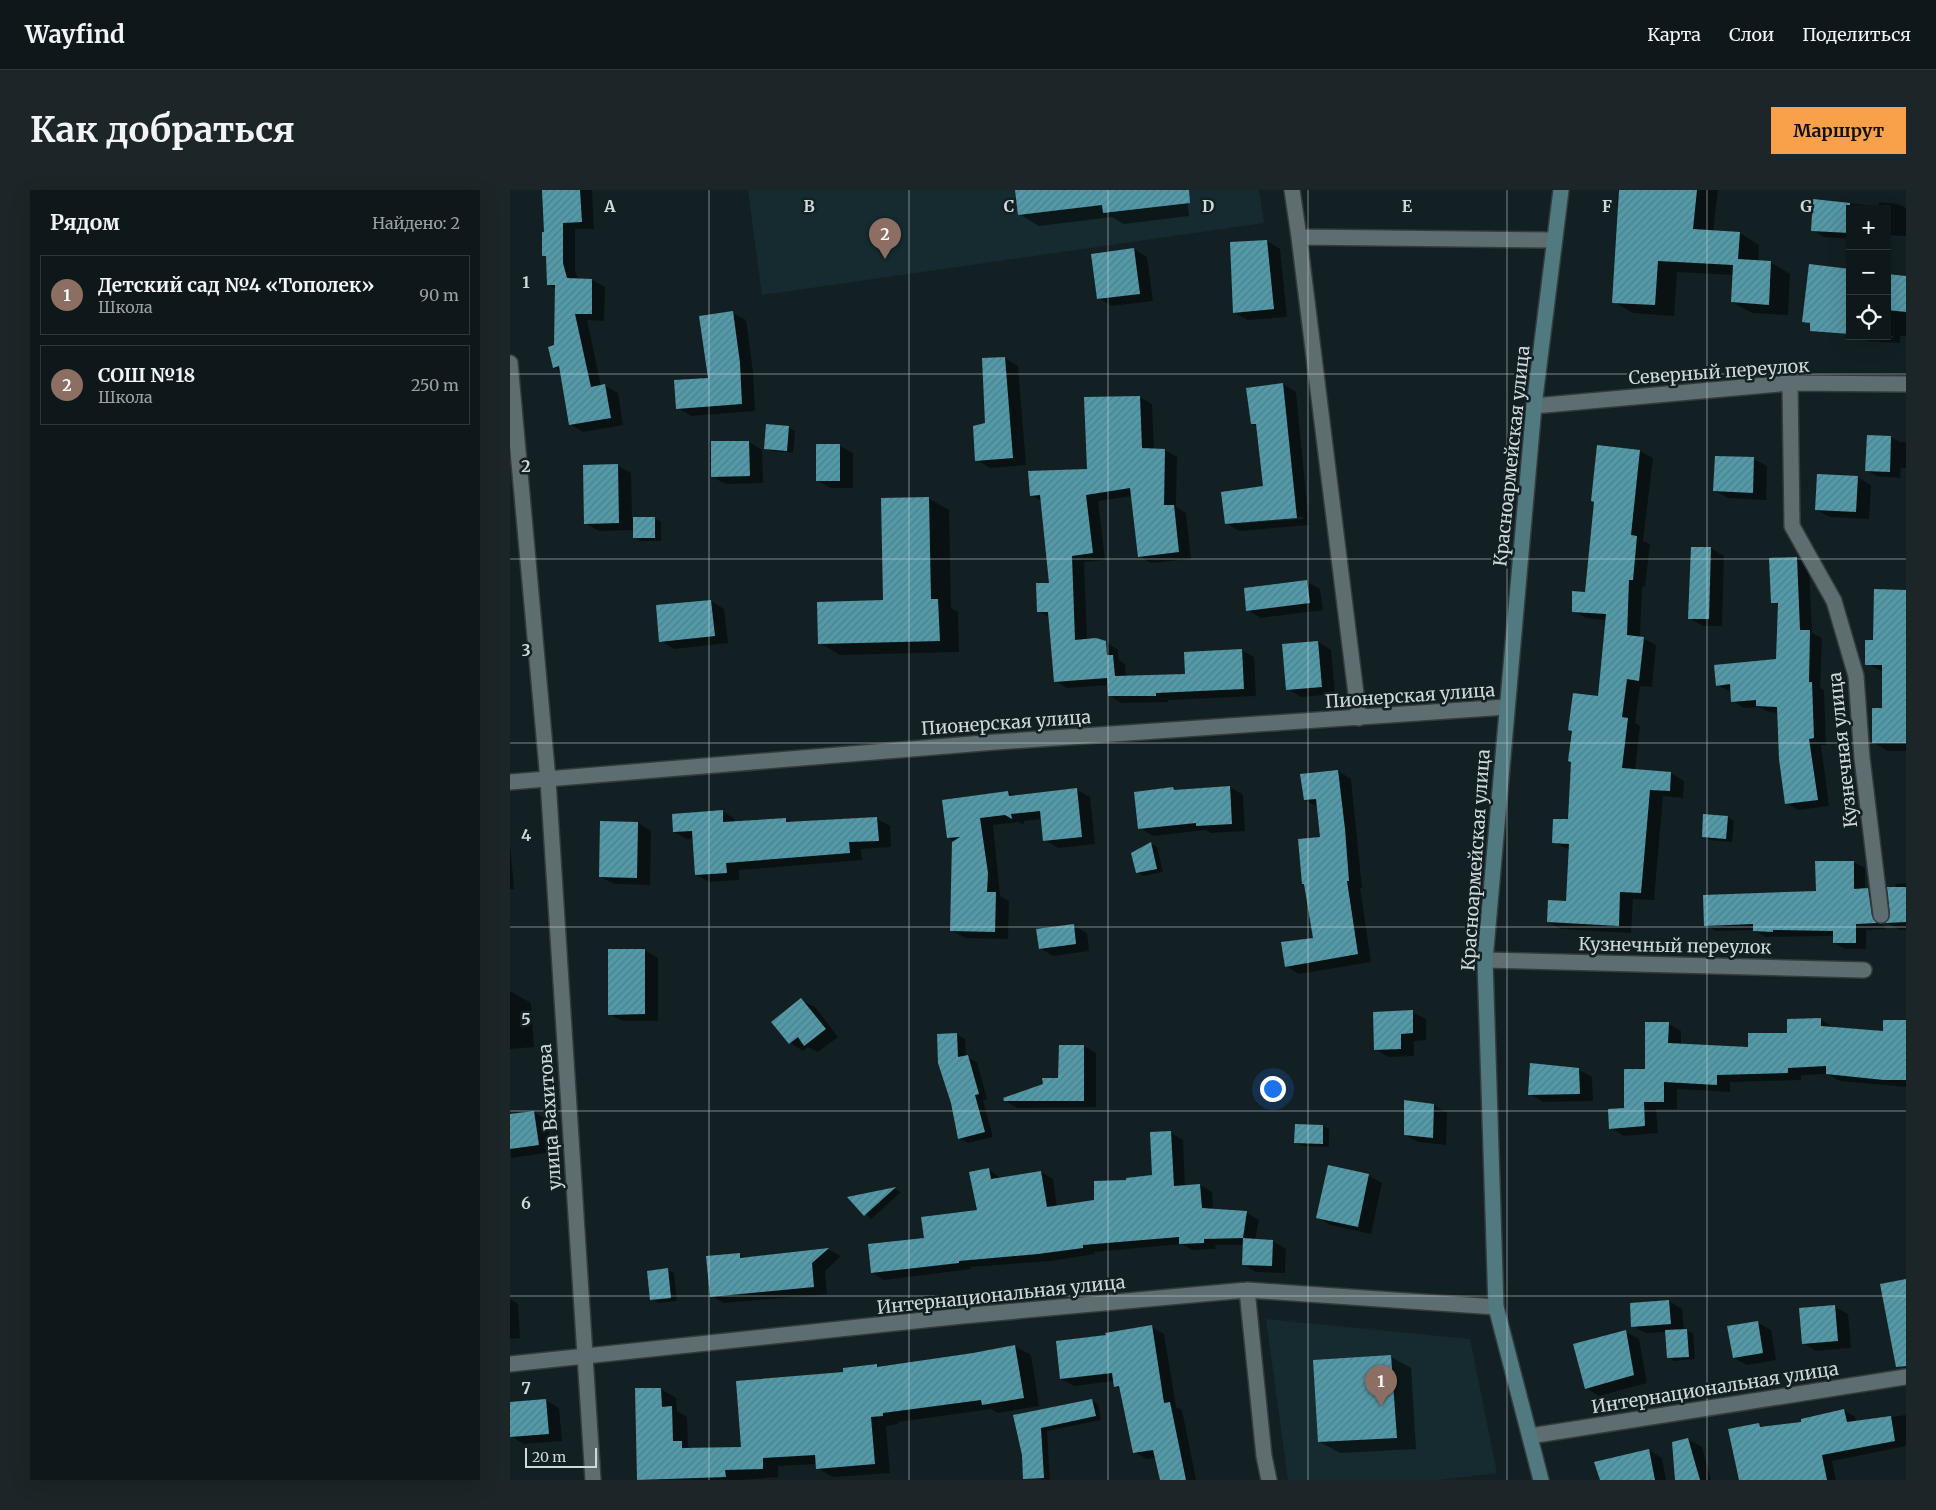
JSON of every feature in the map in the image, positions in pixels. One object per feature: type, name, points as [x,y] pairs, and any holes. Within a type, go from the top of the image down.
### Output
[{"type":"main road","name":"Красноармейская улица","points":[[1541,1480],[1496,1307],[1485,960],[1534,406],[1561,190]]},
{"type":"street","points":[[1292,190],[1359,718]]},
{"type":"street","points":[[1299,237],[1554,240]]},
{"type":"street","name":"улица Вахитова","points":[[510,363],[548,780],[593,1480]]},
{"type":"street","name":"Северный переулок","points":[[1534,406],[1790,383],[1906,384]]},
{"type":"street","name":"Кузнечная улица","points":[[1790,383],[1792,526],[1834,601],[1856,676],[1862,758],[1881,915]]},
{"type":"street","name":"Пионерская улица","points":[[510,782],[996,742],[1506,707]]},
{"type":"street","name":"Кузнечный переулок","points":[[1485,960],[1864,970]]},
{"type":"street","points":[[1247,1290],[1264,1456],[1269,1480]]},
{"type":"street","name":"Интернациональная улица","points":[[510,1364],[584,1358],[972,1316],[1247,1290],[1496,1307]]},
{"type":"street","name":"Интернациональная улица","points":[[1530,1436],[1906,1377]]},
{"type":"shaded area","points":[[748,190],[1259,190],[1264,223],[762,295]]},
{"type":"shaded area","points":[[1266,1319],[1470,1339],[1497,1473],[1440,1480],[1288,1480]]},
{"type":"building","points":[[542,190],[580,190],[582,222],[563,223],[563,263],[567,278],[592,279],[592,314],[575,314],[591,387],[605,384],[611,418],[569,425],[559,366],[553,368],[548,347],[554,345],[555,285],[547,285],[546,256],[542,256],[542,232],[544,232]]},
{"type":"building","points":[[1015,190],[1189,190],[1190,203],[1103,213],[1102,205],[1018,215]]},
{"type":"building","points":[[1619,190],[1697,190],[1693,229],[1740,232],[1738,259],[1771,261],[1769,305],[1731,302],[1733,265],[1658,261],[1655,305],[1612,303]]},
{"type":"building","points":[[1813,199],[1850,203],[1850,205],[1846,205],[1846,233],[1811,231]]},
{"type":"building","points":[[1267,240],[1274,309],[1233,313],[1230,242]]},
{"type":"building","points":[[1134,248],[1140,294],[1097,299],[1091,254]]},
{"type":"building","points":[[1809,264],[1846,269],[1846,334],[1810,331],[1810,323],[1802,322]]},
{"type":"building","points":[[1891,274],[1906,276],[1906,312],[1891,310]]},
{"type":"building","points":[[733,311],[740,363],[742,404],[676,409],[674,380],[708,378],[699,316]]},
{"type":"building","points":[[1005,357],[1013,458],[975,461],[973,426],[985,423],[982,358]]},
{"type":"building","points":[[1283,383],[1297,518],[1225,524],[1221,492],[1263,486],[1256,424],[1251,424],[1246,388]]},
{"type":"building","points":[[1140,396],[1142,448],[1165,449],[1164,505],[1174,505],[1179,552],[1138,557],[1130,488],[1086,495],[1093,553],[1072,556],[1075,640],[1096,638],[1106,641],[1107,655],[1113,655],[1115,676],[1185,674],[1184,652],[1242,649],[1244,689],[1156,693],[1156,696],[1108,696],[1107,678],[1054,682],[1048,612],[1037,612],[1036,583],[1049,583],[1040,495],[1030,496],[1028,471],[1087,469],[1084,397]]},
{"type":"building","points":[[766,424],[789,426],[787,451],[764,449]]},
{"type":"building","points":[[1867,435],[1891,436],[1890,472],[1865,471]]},
{"type":"building","points":[[711,441],[749,441],[750,476],[711,477]]},
{"type":"building","points":[[816,444],[840,444],[840,481],[816,481]]},
{"type":"building","points":[[1597,445],[1640,450],[1631,535],[1637,536],[1633,580],[1629,580],[1627,635],[1644,637],[1639,681],[1627,679],[1622,717],[1628,718],[1622,768],[1671,772],[1670,791],[1650,790],[1641,893],[1620,892],[1619,926],[1547,922],[1548,900],[1566,901],[1569,844],[1552,843],[1553,819],[1568,819],[1571,762],[1568,761],[1572,731],[1568,730],[1573,693],[1598,696],[1606,614],[1572,612],[1572,591],[1585,592],[1594,502],[1591,501]]},
{"type":"building","points":[[1715,456],[1754,457],[1753,493],[1713,491]]},
{"type":"building","points":[[618,464],[619,523],[584,524],[583,465]]},
{"type":"building","points":[[1817,474],[1858,476],[1856,512],[1815,510]]},
{"type":"building","points":[[929,497],[931,599],[938,599],[940,641],[818,644],[817,602],[883,600],[881,498]]},
{"type":"building","points":[[633,517],[655,517],[655,538],[633,538]]},
{"type":"building","points":[[1691,547],[1711,547],[1709,619],[1688,619]]},
{"type":"building","points":[[1797,557],[1800,630],[1810,630],[1809,682],[1812,682],[1814,738],[1809,739],[1818,800],[1785,804],[1779,759],[1777,707],[1756,706],[1756,700],[1731,702],[1730,684],[1716,686],[1714,665],[1776,659],[1778,603],[1771,603],[1769,558]]},
{"type":"building","points":[[1307,580],[1310,603],[1246,611],[1244,588]]},
{"type":"building","points":[[1874,589],[1906,590],[1906,743],[1872,743],[1872,708],[1882,708],[1882,665],[1865,665],[1865,640],[1873,640]]},
{"type":"building","points":[[711,600],[715,636],[659,642],[656,605]]},
{"type":"building","points":[[1318,641],[1322,687],[1286,690],[1282,644]]},
{"type":"building","points":[[1338,770],[1345,829],[1349,881],[1347,881],[1358,954],[1285,967],[1281,942],[1313,938],[1304,884],[1302,884],[1298,839],[1320,837],[1316,799],[1304,800],[1300,774]]},
{"type":"building","points":[[1230,786],[1232,824],[1196,826],[1196,823],[1138,829],[1134,792],[1173,787],[1174,790]]},
{"type":"building","points":[[1077,788],[1082,837],[1043,841],[1040,811],[1011,814],[1012,819],[1005,815],[980,818],[988,873],[987,892],[996,892],[995,932],[950,931],[952,842],[960,837],[947,838],[942,800],[1008,791],[1009,796]]},
{"type":"building","points":[[723,810],[723,822],[786,818],[786,822],[877,817],[879,841],[849,842],[850,853],[726,863],[727,873],[695,875],[692,831],[673,832],[672,814]]},
{"type":"building","points":[[1703,814],[1728,816],[1726,839],[1702,837]]},
{"type":"building","points":[[600,821],[638,822],[637,878],[599,877]]},
{"type":"building","points":[[1151,842],[1157,869],[1136,873],[1131,853]]},
{"type":"building","points":[[1815,861],[1854,861],[1854,889],[1868,888],[1872,916],[1877,923],[1856,924],[1856,943],[1833,943],[1833,931],[1753,931],[1753,924],[1704,926],[1703,895],[1816,891]]},
{"type":"building","points":[[1887,887],[1906,887],[1906,922],[1885,923],[1890,914]]},
{"type":"building","points":[[1074,924],[1076,944],[1039,949],[1036,929]]},
{"type":"building","points":[[608,949],[645,949],[645,1014],[608,1015]]},
{"type":"building","points":[[801,998],[826,1029],[804,1046],[798,1037],[789,1044],[771,1022]]},
{"type":"building","points":[[1413,1010],[1413,1033],[1401,1034],[1401,1049],[1374,1050],[1373,1012]]},
{"type":"building","points":[[1821,1018],[1821,1026],[1883,1031],[1883,1020],[1906,1020],[1906,1080],[1884,1080],[1826,1074],[1826,1066],[1788,1068],[1788,1073],[1717,1075],[1717,1085],[1664,1082],[1664,1102],[1644,1102],[1645,1126],[1609,1129],[1608,1109],[1624,1108],[1624,1069],[1645,1069],[1645,1022],[1669,1022],[1668,1043],[1748,1047],[1748,1033],[1787,1033],[1787,1019]]},
{"type":"building","points":[[957,1033],[958,1057],[968,1055],[979,1094],[975,1095],[985,1132],[958,1139],[951,1103],[938,1063],[937,1034]]},
{"type":"building","points":[[1059,1045],[1084,1045],[1084,1101],[1004,1101],[1003,1098],[1043,1084],[1042,1078],[1058,1078]]},
{"type":"building","points":[[1530,1063],[1579,1068],[1580,1094],[1528,1095]]},
{"type":"building","points":[[1404,1100],[1434,1104],[1433,1138],[1404,1135]]},
{"type":"building","points":[[534,1111],[539,1145],[510,1149],[510,1114]]},
{"type":"building","points":[[1295,1124],[1323,1125],[1323,1144],[1294,1143]]},
{"type":"building","points":[[1171,1131],[1174,1186],[1200,1184],[1202,1208],[1247,1211],[1243,1238],[1204,1239],[1204,1243],[1179,1244],[1179,1237],[1083,1245],[1083,1248],[1038,1254],[959,1261],[959,1263],[871,1273],[868,1244],[924,1238],[921,1217],[977,1210],[969,1172],[989,1168],[991,1179],[1041,1171],[1047,1207],[1094,1200],[1094,1181],[1126,1180],[1126,1178],[1152,1175],[1150,1132]]},
{"type":"building","points":[[1328,1165],[1369,1174],[1358,1227],[1316,1218]]},
{"type":"building","points":[[896,1187],[864,1216],[847,1197]]},
{"type":"building","points":[[1243,1238],[1273,1240],[1272,1266],[1242,1265]]},
{"type":"building","points":[[829,1248],[812,1263],[814,1287],[710,1297],[706,1256],[740,1253],[740,1258]]},
{"type":"building","points":[[668,1268],[671,1298],[650,1300],[647,1271]]},
{"type":"building","points":[[1906,1279],[1906,1366],[1896,1367],[1880,1284]]},
{"type":"building","points":[[1669,1300],[1671,1324],[1631,1327],[1630,1303]]},
{"type":"building","points":[[1835,1305],[1838,1341],[1802,1344],[1799,1308]]},
{"type":"building","points":[[1758,1321],[1763,1353],[1733,1358],[1727,1326]]},
{"type":"building","points":[[1152,1325],[1164,1403],[1170,1402],[1186,1480],[1160,1480],[1153,1450],[1133,1453],[1119,1386],[1114,1387],[1112,1373],[1060,1379],[1056,1341],[1106,1335],[1105,1333]]},
{"type":"building","points":[[1687,1329],[1689,1357],[1667,1358],[1665,1330]]},
{"type":"building","points":[[1626,1330],[1634,1375],[1585,1389],[1573,1344]]},
{"type":"building","points":[[1015,1345],[1024,1398],[982,1405],[981,1400],[883,1413],[883,1416],[871,1417],[875,1464],[816,1469],[815,1455],[763,1458],[763,1469],[725,1470],[726,1477],[637,1480],[635,1388],[661,1388],[662,1407],[672,1406],[673,1441],[682,1441],[682,1448],[741,1447],[736,1381],[843,1372],[843,1368],[877,1364],[877,1367]]},
{"type":"building","points":[[1391,1355],[1397,1438],[1318,1442],[1313,1360]]},
{"type":"building","points":[[546,1399],[549,1434],[510,1437],[510,1402]]},
{"type":"building","points":[[1092,1399],[1096,1416],[1041,1428],[1044,1478],[1023,1479],[1022,1455],[1013,1415]]},
{"type":"building","points":[[1844,1409],[1847,1422],[1891,1416],[1895,1441],[1822,1455],[1827,1480],[1739,1480],[1728,1429],[1759,1423],[1760,1427],[1801,1422],[1801,1419]]},
{"type":"building","points":[[1688,1438],[1700,1480],[1675,1480],[1672,1442]]},
{"type":"building","points":[[1649,1449],[1655,1480],[1600,1480],[1594,1462]]},
{"type":"place","name":"СОШ №18","points":[[885,259]]},
{"type":"place","name":"Детский сад №4 «Тополек»","points":[[1381,1406]]}]
